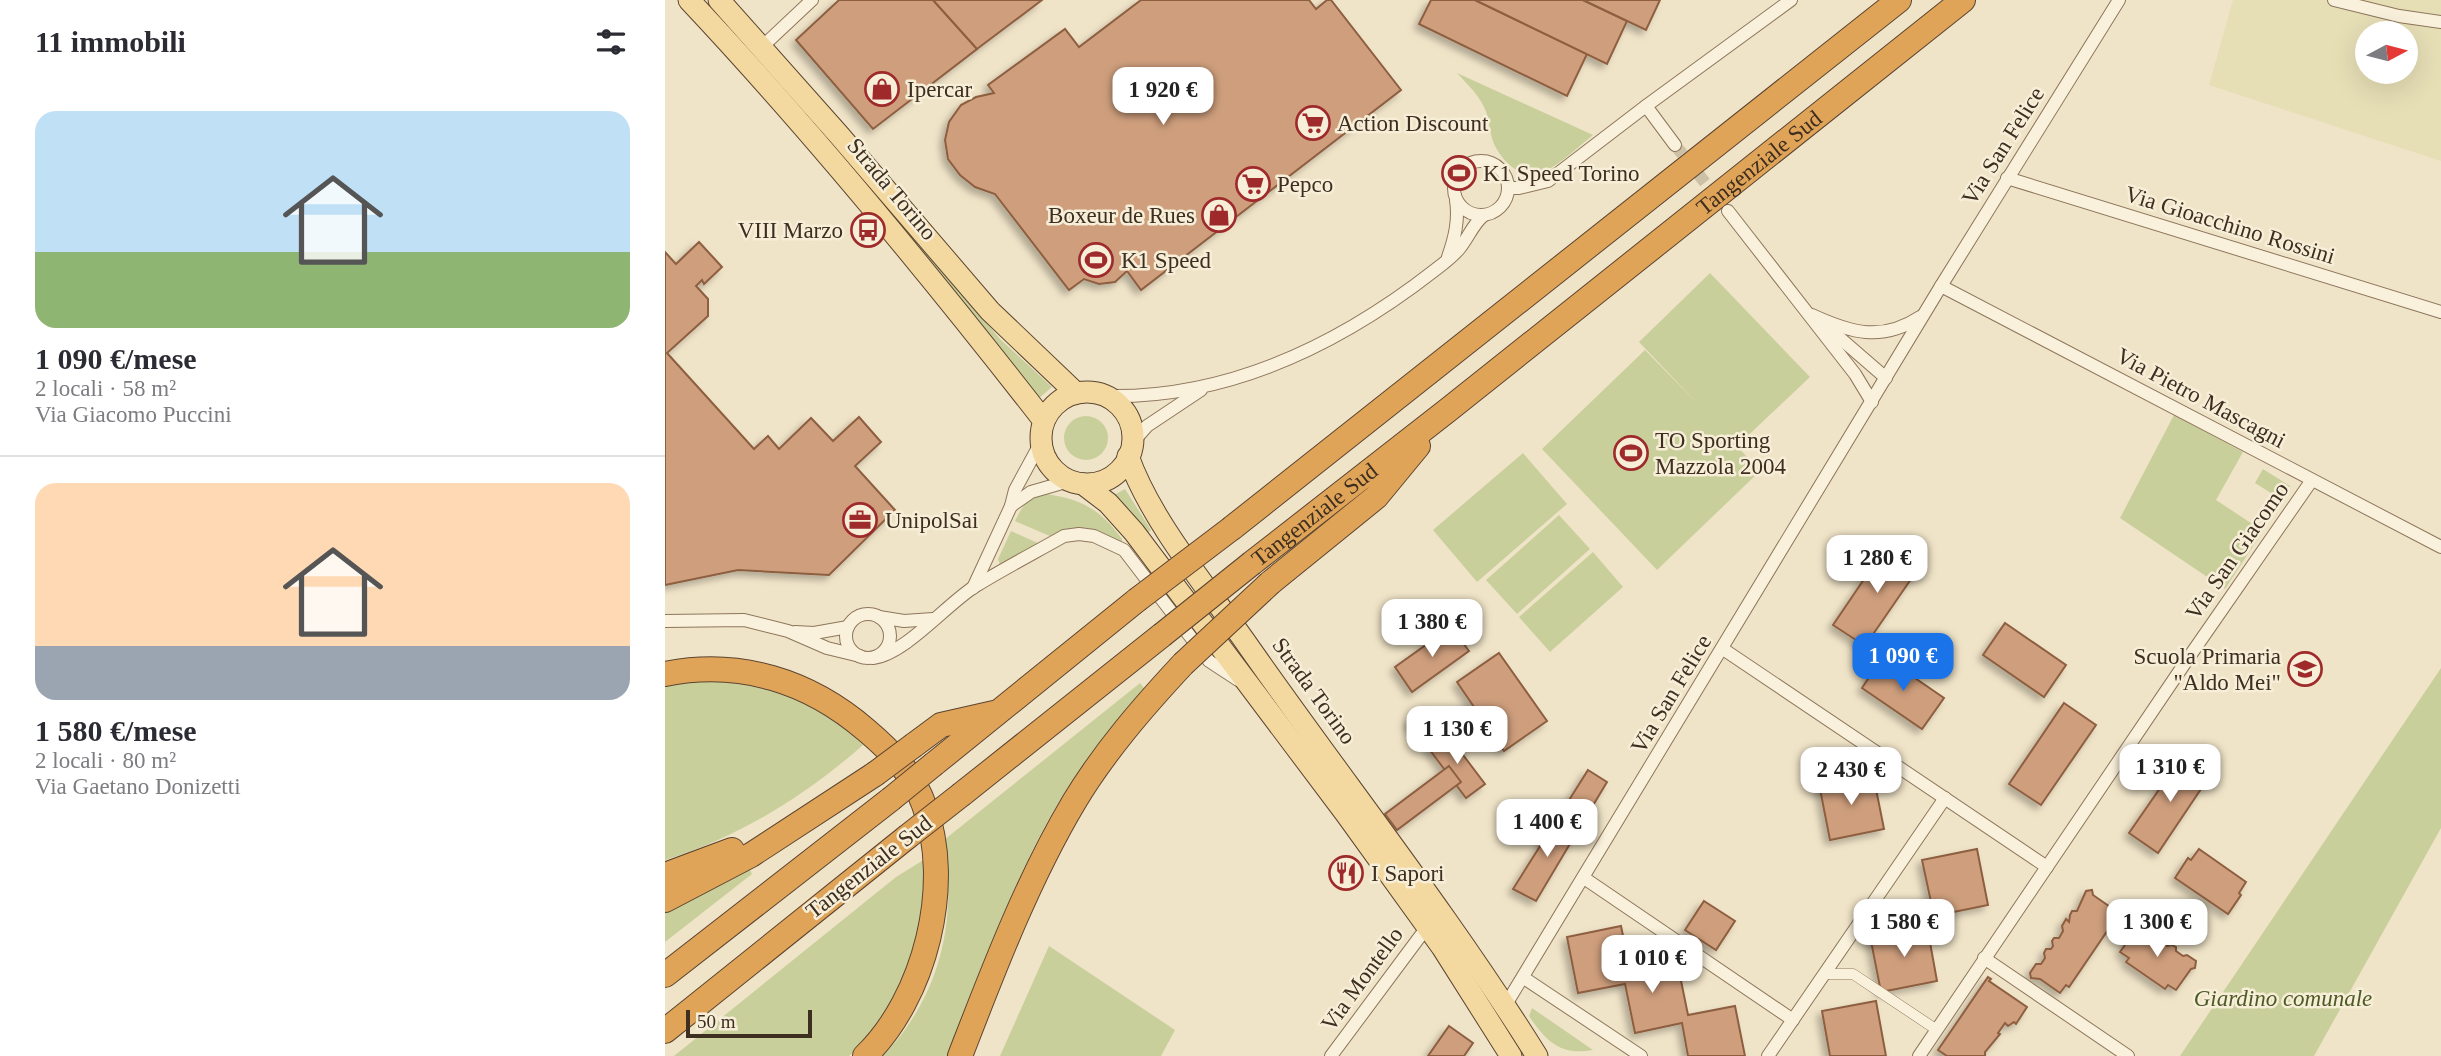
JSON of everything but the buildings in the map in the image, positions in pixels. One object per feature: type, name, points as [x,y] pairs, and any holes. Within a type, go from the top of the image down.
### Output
[{"type":"highway","name":"Tangenziale Sud","points":[[665,975],[1899,0]]},
{"type":"highway","name":"Tangenziale Sud","points":[[665,1031],[1963,0]]},
{"type":"highway","points":[[960,1056],[1029,890],[1074,802],[1124,730],[1183,664],[1270,583],[1376,497],[1448,410]]},
{"type":"highway","points":[[665,674],[724,669],[764,675],[793,684],[831,704],[858,723],[891,752],[914,783],[924,805],[932,839],[935,872],[932,921],[926,948],[909,995],[884,1035],[865,1056]]},
{"type":"highway","points":[[665,900],[751,855],[842,796],[941,725],[1002,711]]},
{"type":"highway","points":[[665,875],[730,850],[842,796]]},
{"type":"main road","name":"Strada Torino","points":[[689,0],[803,124],[936,282],[1044,421]]},
{"type":"main road","name":"Strada Torino","points":[[719,0],[990,311],[1076,393]]},
{"type":"main road","points":[[1091,392],[1105,396],[1117,404],[1126,415],[1131,429],[1130,450],[1121,468],[1110,478],[1097,483],[1076,482],[1057,473],[1048,463],[1041,442],[1044,421],[1052,408],[1076,393],[1091,392]]},
{"type":"main road","name":"Strada Torino","points":[[1130,450],[1136,478],[1158,517],[1506,1006],[1537,1056]]},
{"type":"main road","name":"Strada Torino","points":[[1076,482],[1108,503],[1134,532],[1346,814],[1427,927],[1511,1056]]},
{"type":"street","points":[[762,47],[812,0]]},
{"type":"street","points":[[1508,188],[1548,181],[1791,0]]},
{"type":"street","name":"Via San Felice","points":[[1506,1006],[1941,286],[2119,0]]},
{"type":"street","points":[[2334,0],[2399,16],[2441,22]]},
{"type":"street","points":[[1646,106],[1675,145]]},
{"type":"street","points":[[1105,396],[1163,395],[1206,387],[1295,357],[1361,322],[1436,269],[1447,259],[1459,248],[1474,223],[1501,206],[1507,197],[1506,177],[1490,162],[1472,162],[1459,173],[1455,188],[1458,215],[1455,237],[1447,259]]},
{"type":"street","name":"Via Gioacchino Rossini","points":[[2007,178],[2441,312]]},
{"type":"street","points":[[1456,196],[1467,211],[1483,215]]},
{"type":"street","points":[[1728,211],[1855,374],[1872,402]]},
{"type":"street","name":"Via Pietro Mascagni","points":[[1941,286],[2441,547]]},
{"type":"street","points":[[1809,313],[1843,328],[1866,333],[1899,328],[1924,315]]},
{"type":"street","points":[[1809,313],[1886,378]]},
{"type":"street","points":[[1130,450],[1147,426],[1206,387]]},
{"type":"street","points":[[973,588],[1011,506],[1015,491],[1041,442]]},
{"type":"street","name":"Via San Giacomo","points":[[1919,1056],[2312,480]]},
{"type":"street","points":[[1011,506],[1031,492],[1076,482]]},
{"type":"street","points":[[933,619],[904,621],[862,615],[854,619],[848,627],[847,643],[853,652],[866,657],[893,650],[919,633],[973,588],[1064,536],[1094,536],[1124,550],[1209,661],[1250,687]]},
{"type":"street","points":[[665,621],[744,620],[788,631],[827,648],[866,657],[880,654],[889,641],[888,628],[879,617]]},
{"type":"street","points":[[788,631],[814,633],[848,627]]},
{"type":"street","points":[[1723,649],[2046,867]]},
{"type":"street","points":[[1768,1056],[1945,798]]},
{"type":"street","points":[[1584,878],[1793,1020]]},
{"type":"street","name":"Via Montello","points":[[1331,1056],[1427,927]]},
{"type":"street","points":[[1984,958],[2128,1056]]},
{"type":"street","points":[[1825,974],[1853,974],[1937,1030]]},
{"type":"street","points":[[1524,978],[1641,1056]]},
{"type":"shaded area","points":[[2233,0],[2441,0],[2441,161],[2209,85]]},
{"type":"green space","points":[[1457,73],[1593,135],[1545,171],[1529,174],[1515,169],[1503,158],[1492,139],[1482,102]]},
{"type":"green space","points":[[821,126],[1000,339],[1052,387],[1038,399],[995,340],[818,129]]},
{"type":"green space","points":[[1710,273],[1810,377],[1737,446],[1760,471],[1657,570],[1542,449],[1645,350],[1699,405],[1639,342]]},
{"type":"green space","points":[[2174,415],[2243,452],[2216,500],[2263,531],[2225,589],[2120,518]]},
{"type":"green space","points":[[1086,416],[1101,423],[1108,438],[1101,453],[1086,460],[1071,453],[1064,438],[1071,423]]},
{"type":"green space","points":[[1523,453],[1567,504],[1477,582],[1433,530]]},
{"type":"green space","points":[[2263,469],[2290,486],[2282,500],[2255,483]]},
{"type":"green space","points":[[1125,489],[1151,530],[1147,534],[1114,495]]},
{"type":"green space","points":[[1046,494],[1070,499],[1098,513],[1122,542],[1052,537],[1015,521],[1027,503]]},
{"type":"green space","points":[[1559,515],[1590,549],[1517,614],[1486,580]]},
{"type":"green space","points":[[1011,531],[1040,544],[1000,565],[998,559]]},
{"type":"green space","points":[[1593,552],[1623,587],[1550,652],[1519,617]]},
{"type":"green space","name":"Giardino comunale","points":[[2441,668],[2441,828],[2314,1056],[2180,1056]]},
{"type":"green space","points":[[711,679],[748,682],[819,707],[845,726],[863,745],[818,781],[770,813],[719,839],[665,860],[665,684]]},
{"type":"green space","points":[[1140,683],[1144,688],[1106,734],[1050,817],[995,935],[947,1056],[883,1056],[903,1033],[919,1008],[940,956],[948,900],[944,840]]},
{"type":"green space","points":[[925,859],[922,928],[898,998],[853,1053],[849,1056],[674,1056],[896,877]]},
{"type":"green space","points":[[749,868],[752,874],[665,942],[665,911]]},
{"type":"green space","points":[[1049,946],[1175,1030],[1161,1056],[1000,1056]]},
{"type":"green space","points":[[1532,1008],[1593,1050],[1571,1051],[1555,1045],[1529,1016]]},
{"type":"tunnel","points":[[1675,145],[1719,200]]},
{"type":"place","name":"Ipercar","points":[[882,89]]},
{"type":"place","name":"Action Discount","points":[[1313,123]]},
{"type":"place","name":"K1 Speed Torino","points":[[1459,173]]},
{"type":"place","name":"Pepco","points":[[1253,184]]},
{"type":"place","name":"Boxeur de Rues","points":[[1219,215]]},
{"type":"place","name":"VIII Marzo","points":[[868,230]]},
{"type":"place","name":"K1 Speed","points":[[1096,260]]},
{"type":"place","name":"TO Sporting Mazzola 2004","points":[[1631,453]]},
{"type":"place","name":"UnipolSai","points":[[860,520]]},
{"type":"place","name":"Scuola Primaria \"Aldo Mei\"","points":[[2305,669]]},
{"type":"place","name":"I Sapori","points":[[1346,873]]}]
